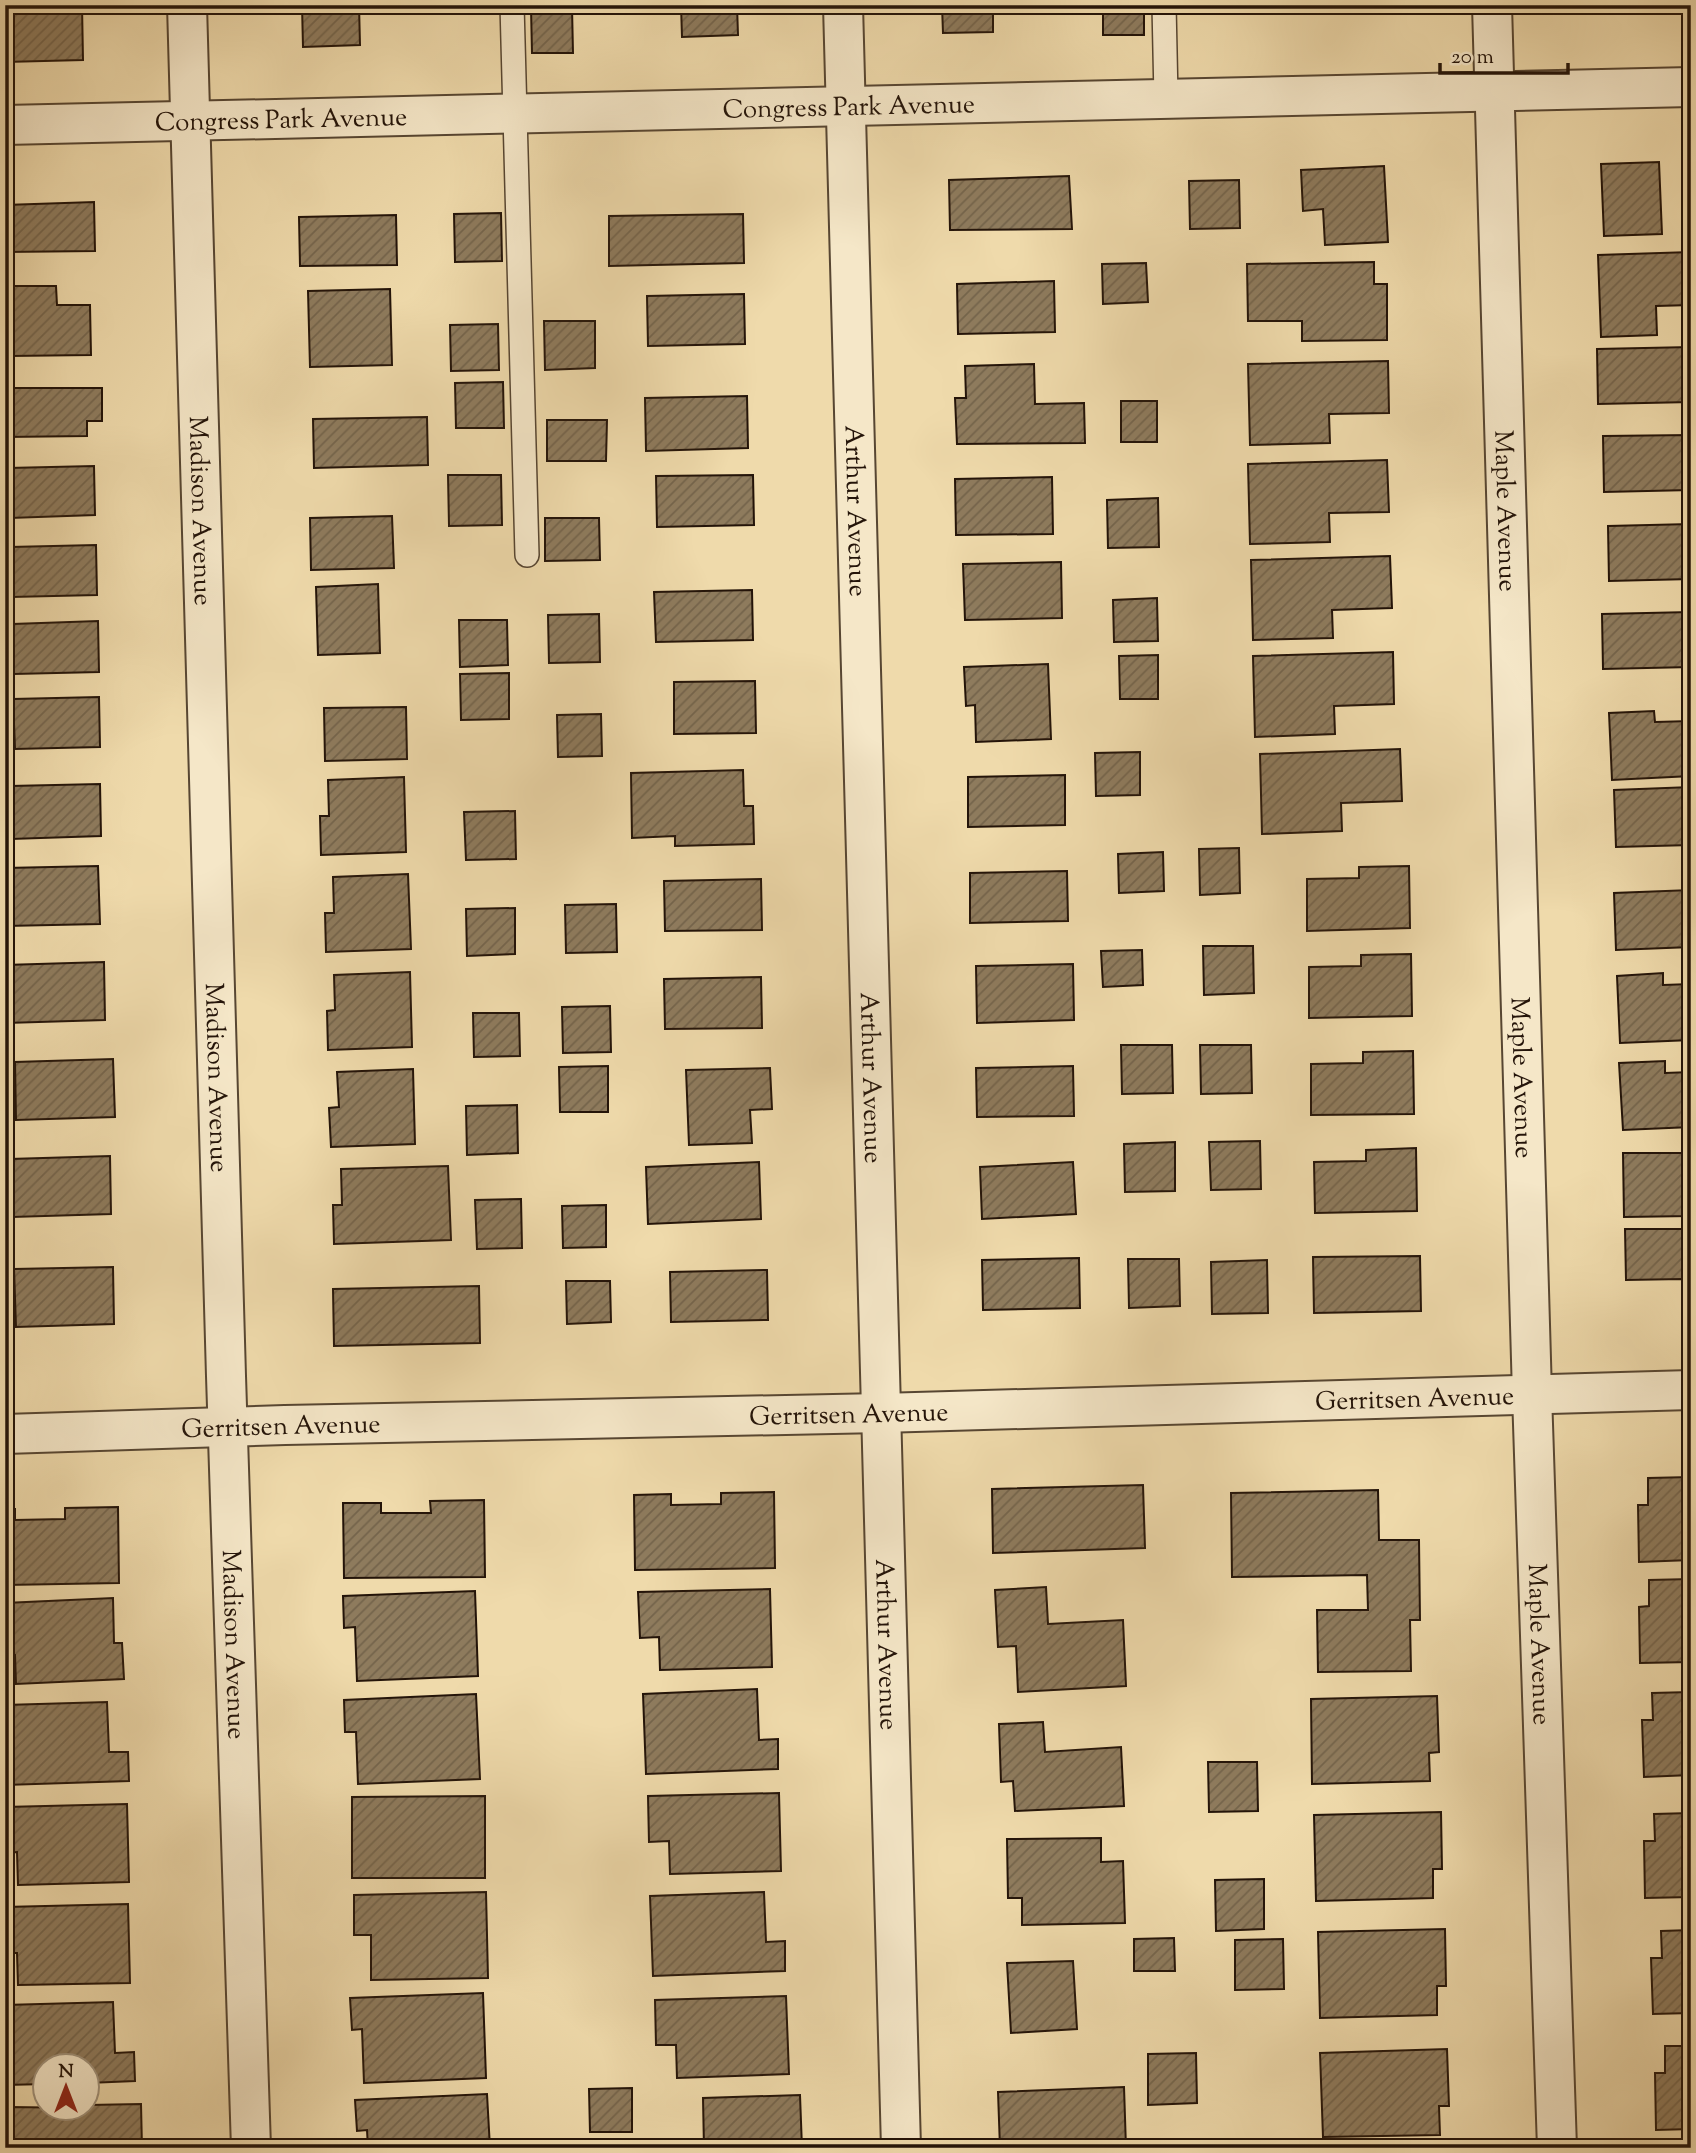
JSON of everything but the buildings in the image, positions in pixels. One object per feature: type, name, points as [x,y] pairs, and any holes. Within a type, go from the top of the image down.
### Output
[{"type":"street","name":"Madison Avenue","points":[[187,5],[251,2148]]},
{"type":"street","name":"Arthur Avenue","points":[[843,5],[901,2148]]},
{"type":"street","name":"Maple Avenue","points":[[1492,5],[1532,1394],[1557,2148]]},
{"type":"street","name":"Congress Park Avenue","points":[[5,125],[1691,87]]},
{"type":"street","name":"Gerritsen Avenue","points":[[5,1434],[228,1426],[881,1413],[1691,1390]]},
{"type":"lane","points":[[513,5],[527,555]]},
{"type":"lane","points":[[1164,5],[1166,98]]}]
